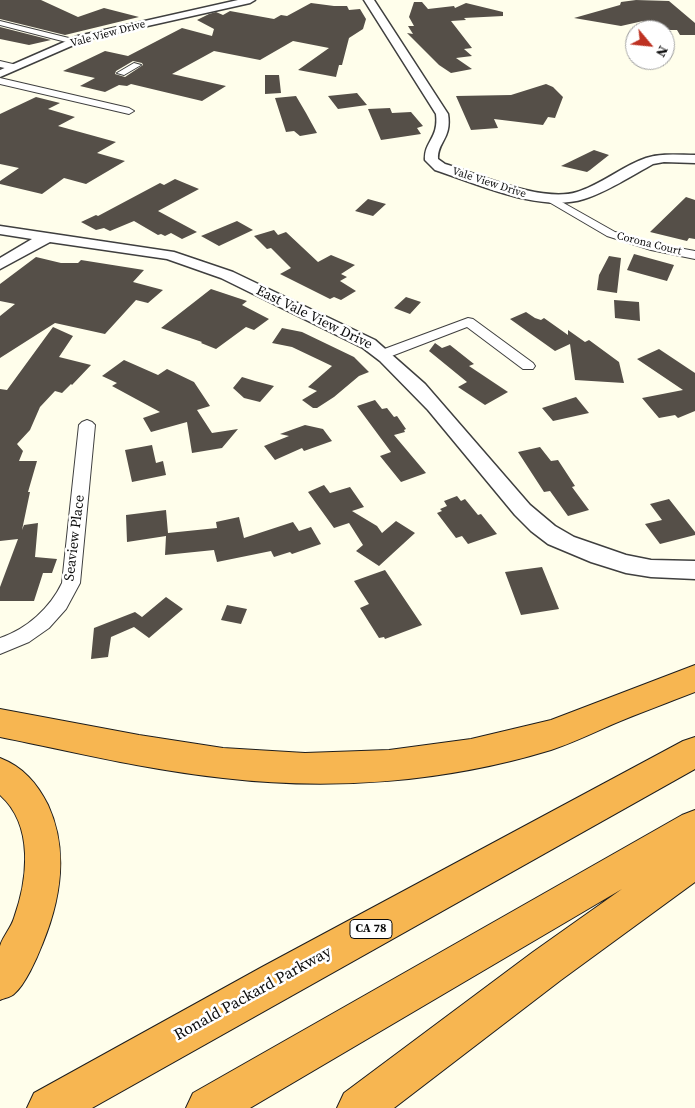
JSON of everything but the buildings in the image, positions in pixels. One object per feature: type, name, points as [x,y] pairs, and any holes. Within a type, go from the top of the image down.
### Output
[{"type":"highway","points":[[0,723],[123,748],[224,763],[293,768],[348,768],[478,753],[552,734],[695,678]]},
{"type":"highway","name":"Ronald Packard Parkway","points":[[49,1108],[285,976],[695,752]]},
{"type":"highway","points":[[0,774],[27,800],[39,825],[43,852],[41,890],[31,926],[9,969],[0,980]]},
{"type":"highway","points":[[208,1108],[695,827]]},
{"type":"highway","points":[[359,1108],[547,966],[695,860]]},
{"type":"street","name":"Vale View Drive","points":[[0,74],[74,42],[250,0]]},
{"type":"street","name":"Vale View Drive","points":[[369,0],[442,114],[444,128],[431,150],[432,160],[440,167],[534,197],[553,200],[581,196],[649,162],[677,157],[695,160]]},
{"type":"street","points":[[0,22],[74,42]]},
{"type":"street","points":[[0,64],[14,67]]},
{"type":"street","points":[[121,74],[137,65]]},
{"type":"street","points":[[0,81],[129,111]]},
{"type":"street","name":"Corona Court","points":[[553,200],[611,234],[655,247],[695,255]]},
{"type":"street","name":"East Vale View Drive","points":[[0,230],[49,236],[169,256],[201,265],[227,275],[369,344],[384,354],[412,382],[532,519],[556,538],[614,562],[638,568],[659,571],[695,570]]},
{"type":"street","points":[[0,264],[49,236]]},
{"type":"street","points":[[384,354],[468,322],[528,366]]},
{"type":"street","name":"Seaview Place","points":[[0,646],[42,624],[66,594],[71,583],[86,425]]}]
